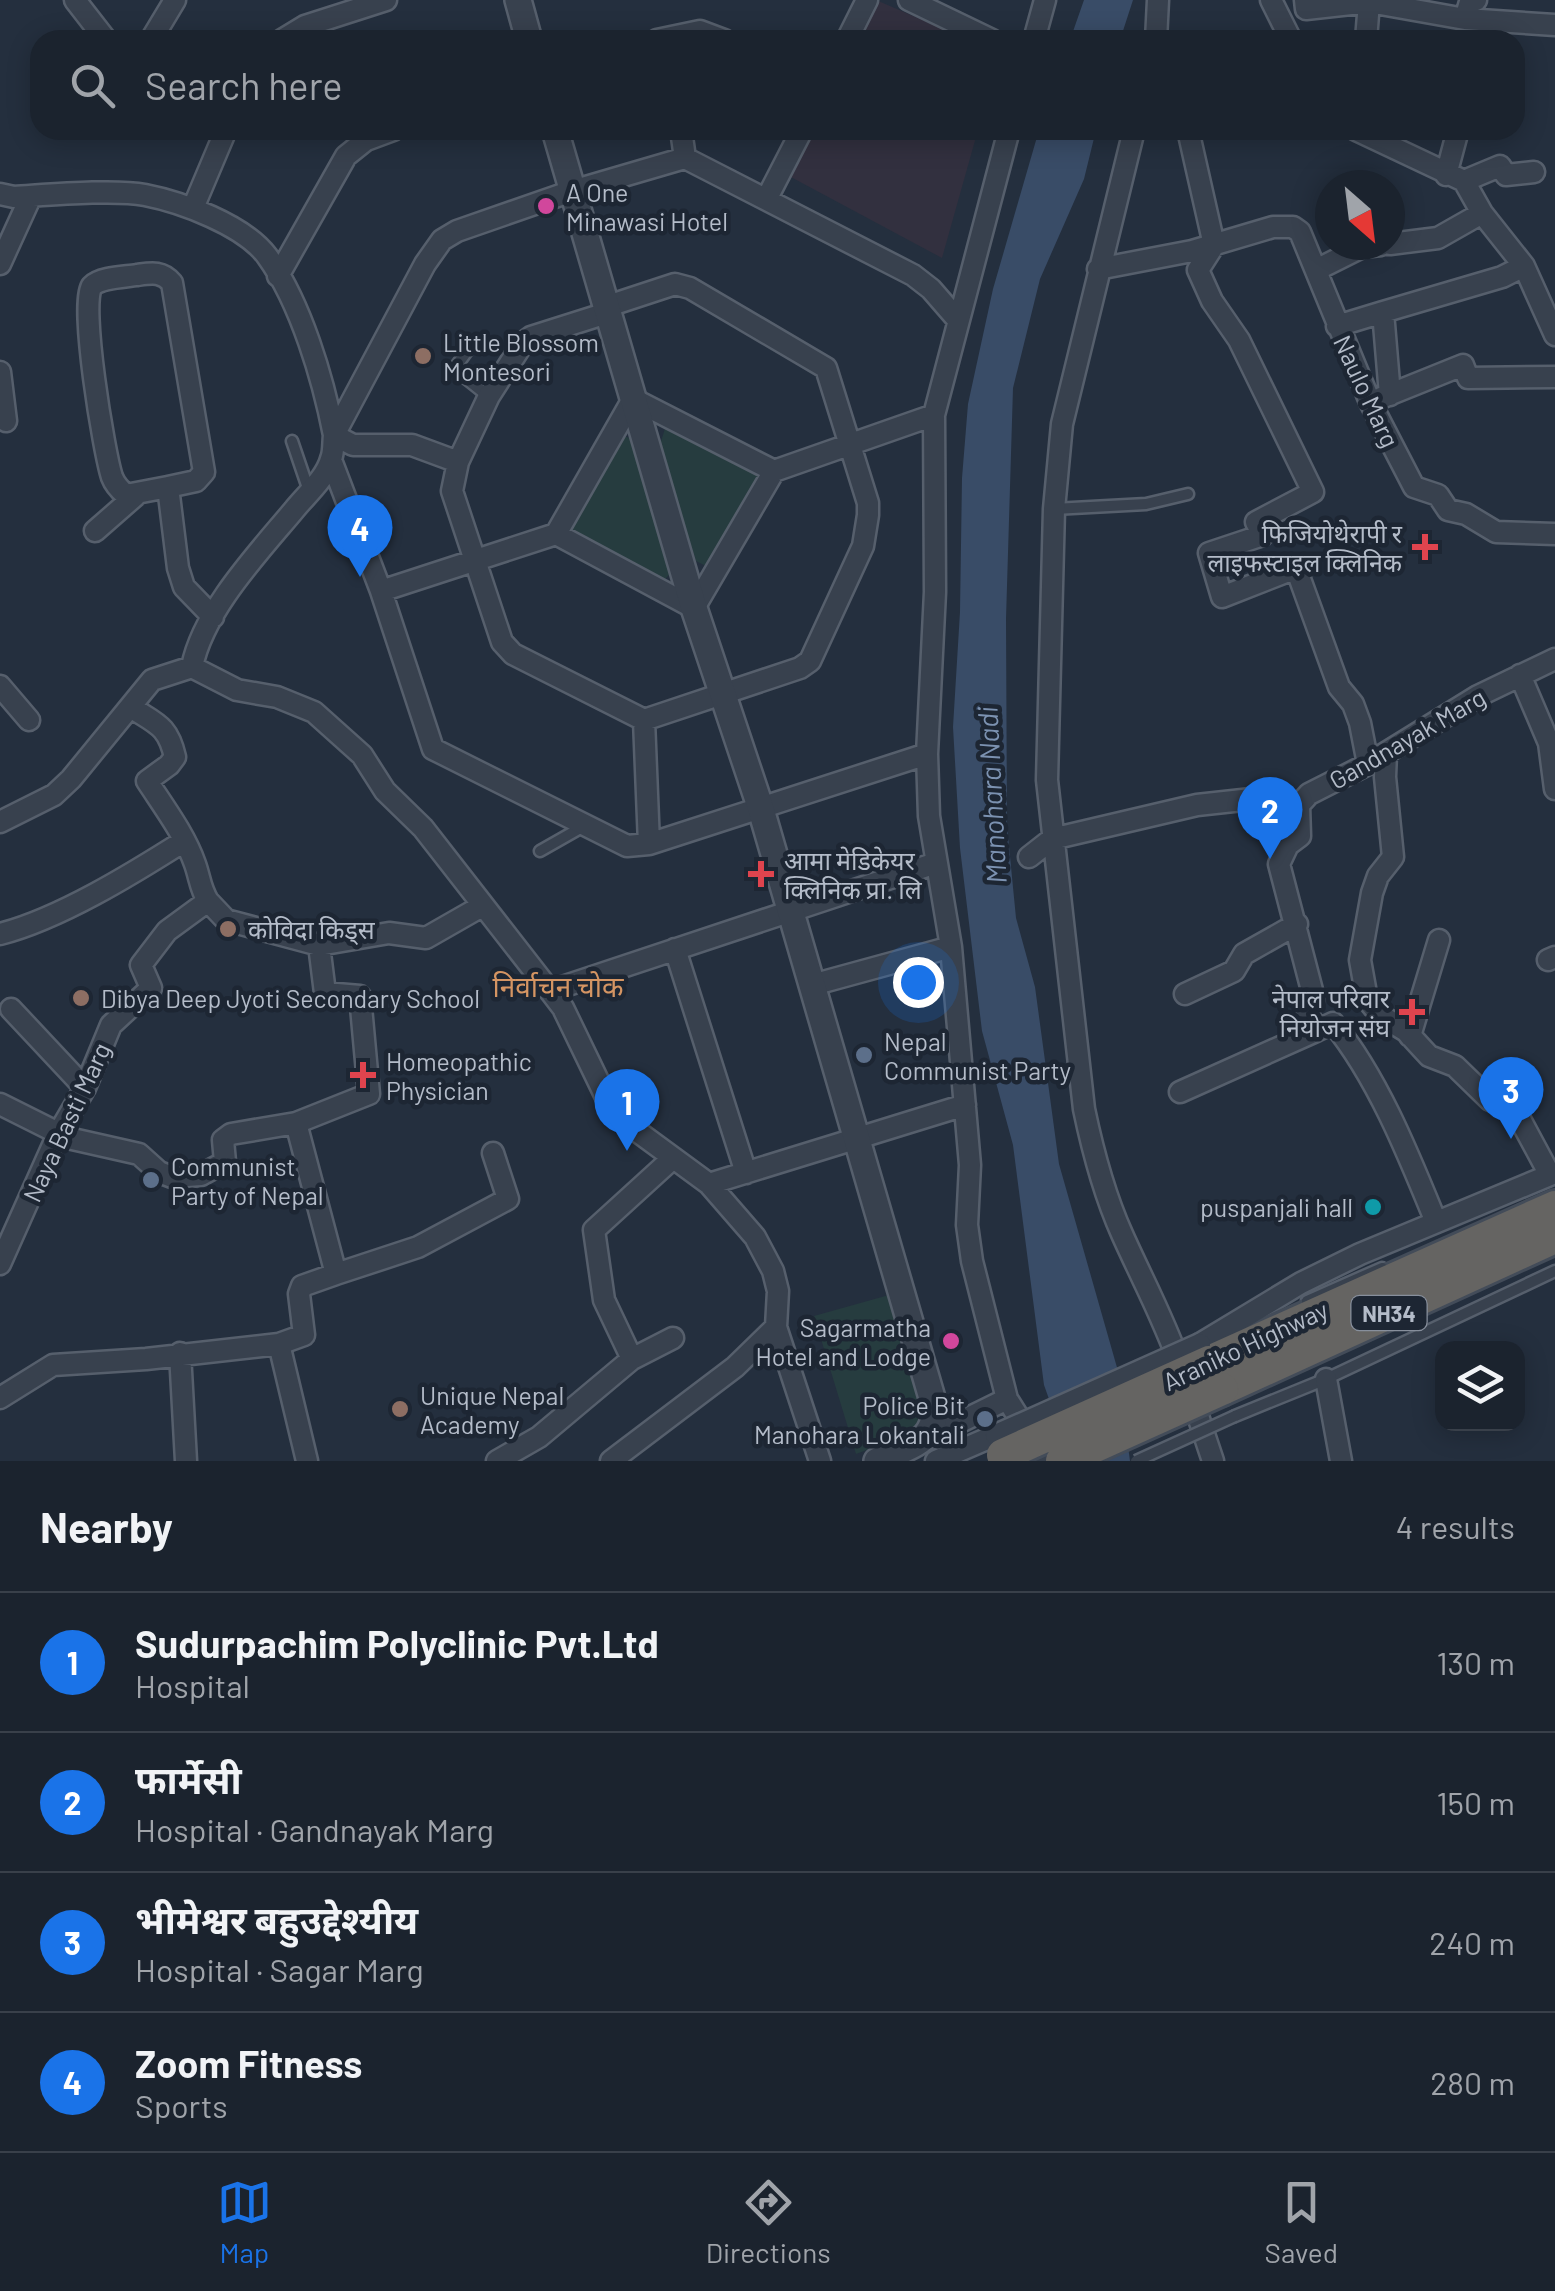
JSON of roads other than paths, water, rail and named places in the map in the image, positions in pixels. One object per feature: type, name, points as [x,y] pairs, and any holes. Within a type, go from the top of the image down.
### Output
[{"type":"highway","name":"Araniko Highway","points":[[1062,1461],[1223,1363],[1457,1250],[1554,1185]]},
{"type":"highway","name":"Araniko Highway","points":[[996,1451],[1555,1237]]},
{"type":"street","points":[[75,0],[98,30]]},
{"type":"street","points":[[157,30],[174,0]]},
{"type":"street","points":[[298,30],[386,0]]},
{"type":"street","points":[[518,0],[526,30]]},
{"type":"street","points":[[852,30],[867,0]]},
{"type":"street","points":[[910,0],[972,30]]},
{"type":"street","points":[[1037,30],[1045,0]]},
{"type":"street","points":[[1156,30],[1158,0]]},
{"type":"street","points":[[1271,0],[1286,30]]},
{"type":"street","points":[[1305,0],[1306,9],[1369,2],[1471,9],[1555,24]]},
{"type":"street","points":[[1367,30],[1369,2]]},
{"type":"street","points":[[194,208],[222,140]]},
{"type":"street","points":[[278,276],[346,156],[366,140]]},
{"type":"street","points":[[558,140],[694,608],[760,806],[932,1398],[935,1423],[930,1432]]},
{"type":"street","points":[[682,140],[685,158]]},
{"type":"street","points":[[767,198],[797,140]]},
{"type":"street","points":[[1006,140],[934,414],[935,592],[927,754],[929,816],[951,947],[970,1166],[967,1224],[972,1261],[1006,1399],[1046,1461]]},
{"type":"street","points":[[1131,140],[1062,424],[1054,509],[1047,780],[1084,1108],[1094,1159],[1120,1230],[1168,1332],[1213,1461]]},
{"type":"street","points":[[1190,140],[1214,245],[1198,270],[1212,301],[1239,340],[1313,492],[1256,522],[1263,534],[1210,553],[1222,596],[1296,568],[1339,687],[1353,704],[1385,778],[1393,857],[1378,876],[1372,893],[1360,960],[1367,999],[1429,1056],[1455,1066],[1490,1100],[1515,1110],[1554,1185],[1436,1222],[1301,1283],[1223,1363]]},
{"type":"street","points":[[1380,140],[1455,178],[1524,266],[1555,335]]},
{"type":"street","points":[[1455,178],[1457,140]]},
{"type":"street","points":[[334,436],[425,264],[442,240],[572,191],[685,158],[914,276],[931,288],[957,319]]},
{"type":"street","points":[[1455,178],[1500,166],[1506,175],[1534,172]]},
{"type":"street","points":[[0,194],[141,194],[194,208],[251,241],[266,255],[308,336],[326,393],[334,436],[331,460],[213,617],[196,645],[192,668]]},
{"type":"street","points":[[0,264],[31,196]]},
{"type":"street","points":[[1405,242],[1438,238],[1482,213]]},
{"type":"street","name":"Naulo Marg","points":[[1214,245],[1273,227],[1293,227],[1300,232],[1337,326],[1380,398],[1414,487],[1438,495],[1448,510],[1466,514],[1496,532],[1555,534]]},
{"type":"street","points":[[1098,269],[1214,245]]},
{"type":"street","points":[[1316,270],[1336,260]]},
{"type":"street","points":[[1337,326],[1502,277],[1524,266]]},
{"type":"street","points":[[156,272],[172,283],[204,472],[196,481],[168,488],[126,495],[112,478],[86,301],[91,287],[99,282],[156,272]]},
{"type":"street","points":[[675,284],[690,288],[826,368],[868,503],[862,546],[810,661],[800,668],[644,720],[513,654],[502,642],[452,491],[458,462],[489,396],[530,337],[675,284]]},
{"type":"street","points":[[1383,312],[1380,398],[1463,366],[1468,378],[1555,377]]},
{"type":"street","points":[[0,372],[6,421]]},
{"type":"street","points":[[633,398],[774,471]]},
{"type":"street","points":[[381,590],[556,534],[633,398]]},
{"type":"street","points":[[694,608],[774,471],[934,414]]},
{"type":"street","points":[[397,443],[404,422]]},
{"type":"street","points":[[334,436],[353,446],[397,443],[436,452],[458,462]]},
{"type":"street","points":[[331,460],[381,590],[433,749],[584,826],[627,846],[649,844],[927,754]]},
{"type":"street","points":[[168,488],[172,538],[184,587],[213,617]]},
{"type":"street","points":[[95,531],[135,496]]},
{"type":"street","points":[[556,534],[694,608]]},
{"type":"street","name":"Gandnayak Marg","points":[[1299,805],[1309,794],[1377,759],[1478,696],[1555,659]]},
{"type":"street","points":[[0,822],[54,794],[132,708],[152,680],[192,668],[237,690],[277,696],[314,712],[362,755],[385,792],[422,828],[563,1008],[606,1096],[630,1126],[708,1184],[755,1237],[773,1271],[778,1291],[776,1326],[820,1461]]},
{"type":"street","points":[[1520,675],[1553,749],[1555,789]]},
{"type":"street","points":[[0,686],[28,720]]},
{"type":"street","points":[[132,708],[164,728],[171,738],[175,757],[170,766],[147,781],[184,841],[196,867],[198,884],[226,920],[319,946],[390,933],[426,938],[482,906]]},
{"type":"street","points":[[644,720],[649,844]]},
{"type":"street","points":[[1029,857],[1052,839],[1228,800],[1261,798],[1299,805],[1300,836],[1288,845],[1279,861],[1314,998],[1307,1010],[1316,1031]]},
{"type":"street","points":[[0,934],[21,929],[109,886],[184,841]]},
{"type":"street","points":[[550,991],[936,864]]},
{"type":"street","name":"Naya Basti Marg","points":[[0,1264],[111,1026],[151,988],[141,965],[167,931],[208,901]]},
{"type":"street","points":[[1184,994],[1234,970],[1244,954],[1297,924]]},
{"type":"street","points":[[1410,1036],[1439,940]]},
{"type":"street","points":[[0,1104],[58,1134],[139,1154],[158,1172],[172,1178],[218,1168],[225,1162],[223,1140],[231,1134],[296,1124],[369,1094],[360,996],[325,994],[319,946]]},
{"type":"street","points":[[812,985],[951,947]]},
{"type":"street","points":[[674,949],[746,1173]]},
{"type":"street","points":[[11,1009],[85,1088]]},
{"type":"street","points":[[1180,1092],[1332,1022],[1356,1052],[1414,1166],[1436,1222]]},
{"type":"street","points":[[708,1184],[965,1105]]},
{"type":"street","points":[[296,1124],[336,1274]]},
{"type":"street","points":[[0,1398],[54,1365],[279,1344],[304,1335],[299,1294],[302,1286],[418,1247],[508,1199],[493,1153]]},
{"type":"street","points":[[632,1360],[604,1300],[594,1230],[673,1158]]},
{"type":"street","points":[[611,1461],[735,1367],[776,1326]]},
{"type":"street","points":[[497,1461],[539,1437],[632,1360],[673,1338]]},
{"type":"street","points":[[279,1344],[306,1461]]},
{"type":"street","points":[[180,1353],[186,1461]]},
{"type":"street","points":[[1326,1378],[1341,1461]]},
{"type":"street","points":[[877,1461],[930,1432],[952,1426],[1006,1399]]},
{"type":"street","points":[[936,1461],[996,1451]]},
{"type":"lane","points":[[473,344],[454,369],[489,396]]},
{"type":"lane","points":[[292,441],[309,492]]},
{"type":"lane","points":[[1054,509],[1146,504],[1188,494]]},
{"type":"lane","points":[[540,851],[584,826]]},
{"type":"lane","points":[[1136,1461],[1223,1363],[1326,1378],[1555,1271]]},
{"type":"water","points":[[1084,0],[1133,0],[1123,30],[1074,30]]},
{"type":"water","name":"Manohara Nadi","points":[[1036,140],[1094,140],[1084,179],[1040,279],[1013,388],[1006,619],[1007,826],[1016,918],[1035,987],[1059,1164],[1118,1371],[1130,1461],[1071,1461],[1044,1385],[1013,1145],[982,1031],[960,848],[953,727],[962,478],[968,404],[993,289]]},
{"type":"place","name":"A One Minawasi Hotel","points":[[546,206]]},
{"type":"place","name":"Little Blossom Montesori","points":[[423,356]]},
{"type":"place","name":"फिजियोथेरापी र लाइफस्टाइल क्लिनिक","points":[[1425,547]]},
{"type":"place","name":"Zoom Fitness","points":[[360,577]]},
{"type":"place","name":"फार्मेसी","points":[[1270,859]]},
{"type":"place","name":"आमा मेडिकेयर क्लिनिक प्रा. लि","points":[[761,874]]},
{"type":"place","name":"कोविदा किड्स","points":[[228,929]]},
{"type":"place","name":"Dibya Deep Jyoti Secondary School","points":[[81,998]]},
{"type":"place","name":"नेपाल परिवार नियोजन संघ","points":[[1412,1012]]},
{"type":"place","name":"Nepal Communist Party","points":[[864,1055]]},
{"type":"place","name":"Homeopathic Physician","points":[[363,1075]]},
{"type":"place","name":"भीमेश्वर बहुउद्देश्यीय","points":[[1511,1139]]},
{"type":"place","name":"Sudurpachim Polyclinic Pvt.Ltd","points":[[627,1151]]},
{"type":"place","name":"Communist Party of Nepal","points":[[151,1180]]},
{"type":"place","name":"puspanjali hall","points":[[1373,1207]]},
{"type":"place","name":"Sagarmatha Hotel and Lodge","points":[[951,1341]]},
{"type":"place","name":"Unique Nepal Academy","points":[[400,1409]]},
{"type":"place","name":"Police Bit Manohara Lokantali","points":[[985,1419]]},
{"type":"district","name":"निर्वाचन चोक","points":[[558,986]]}]
